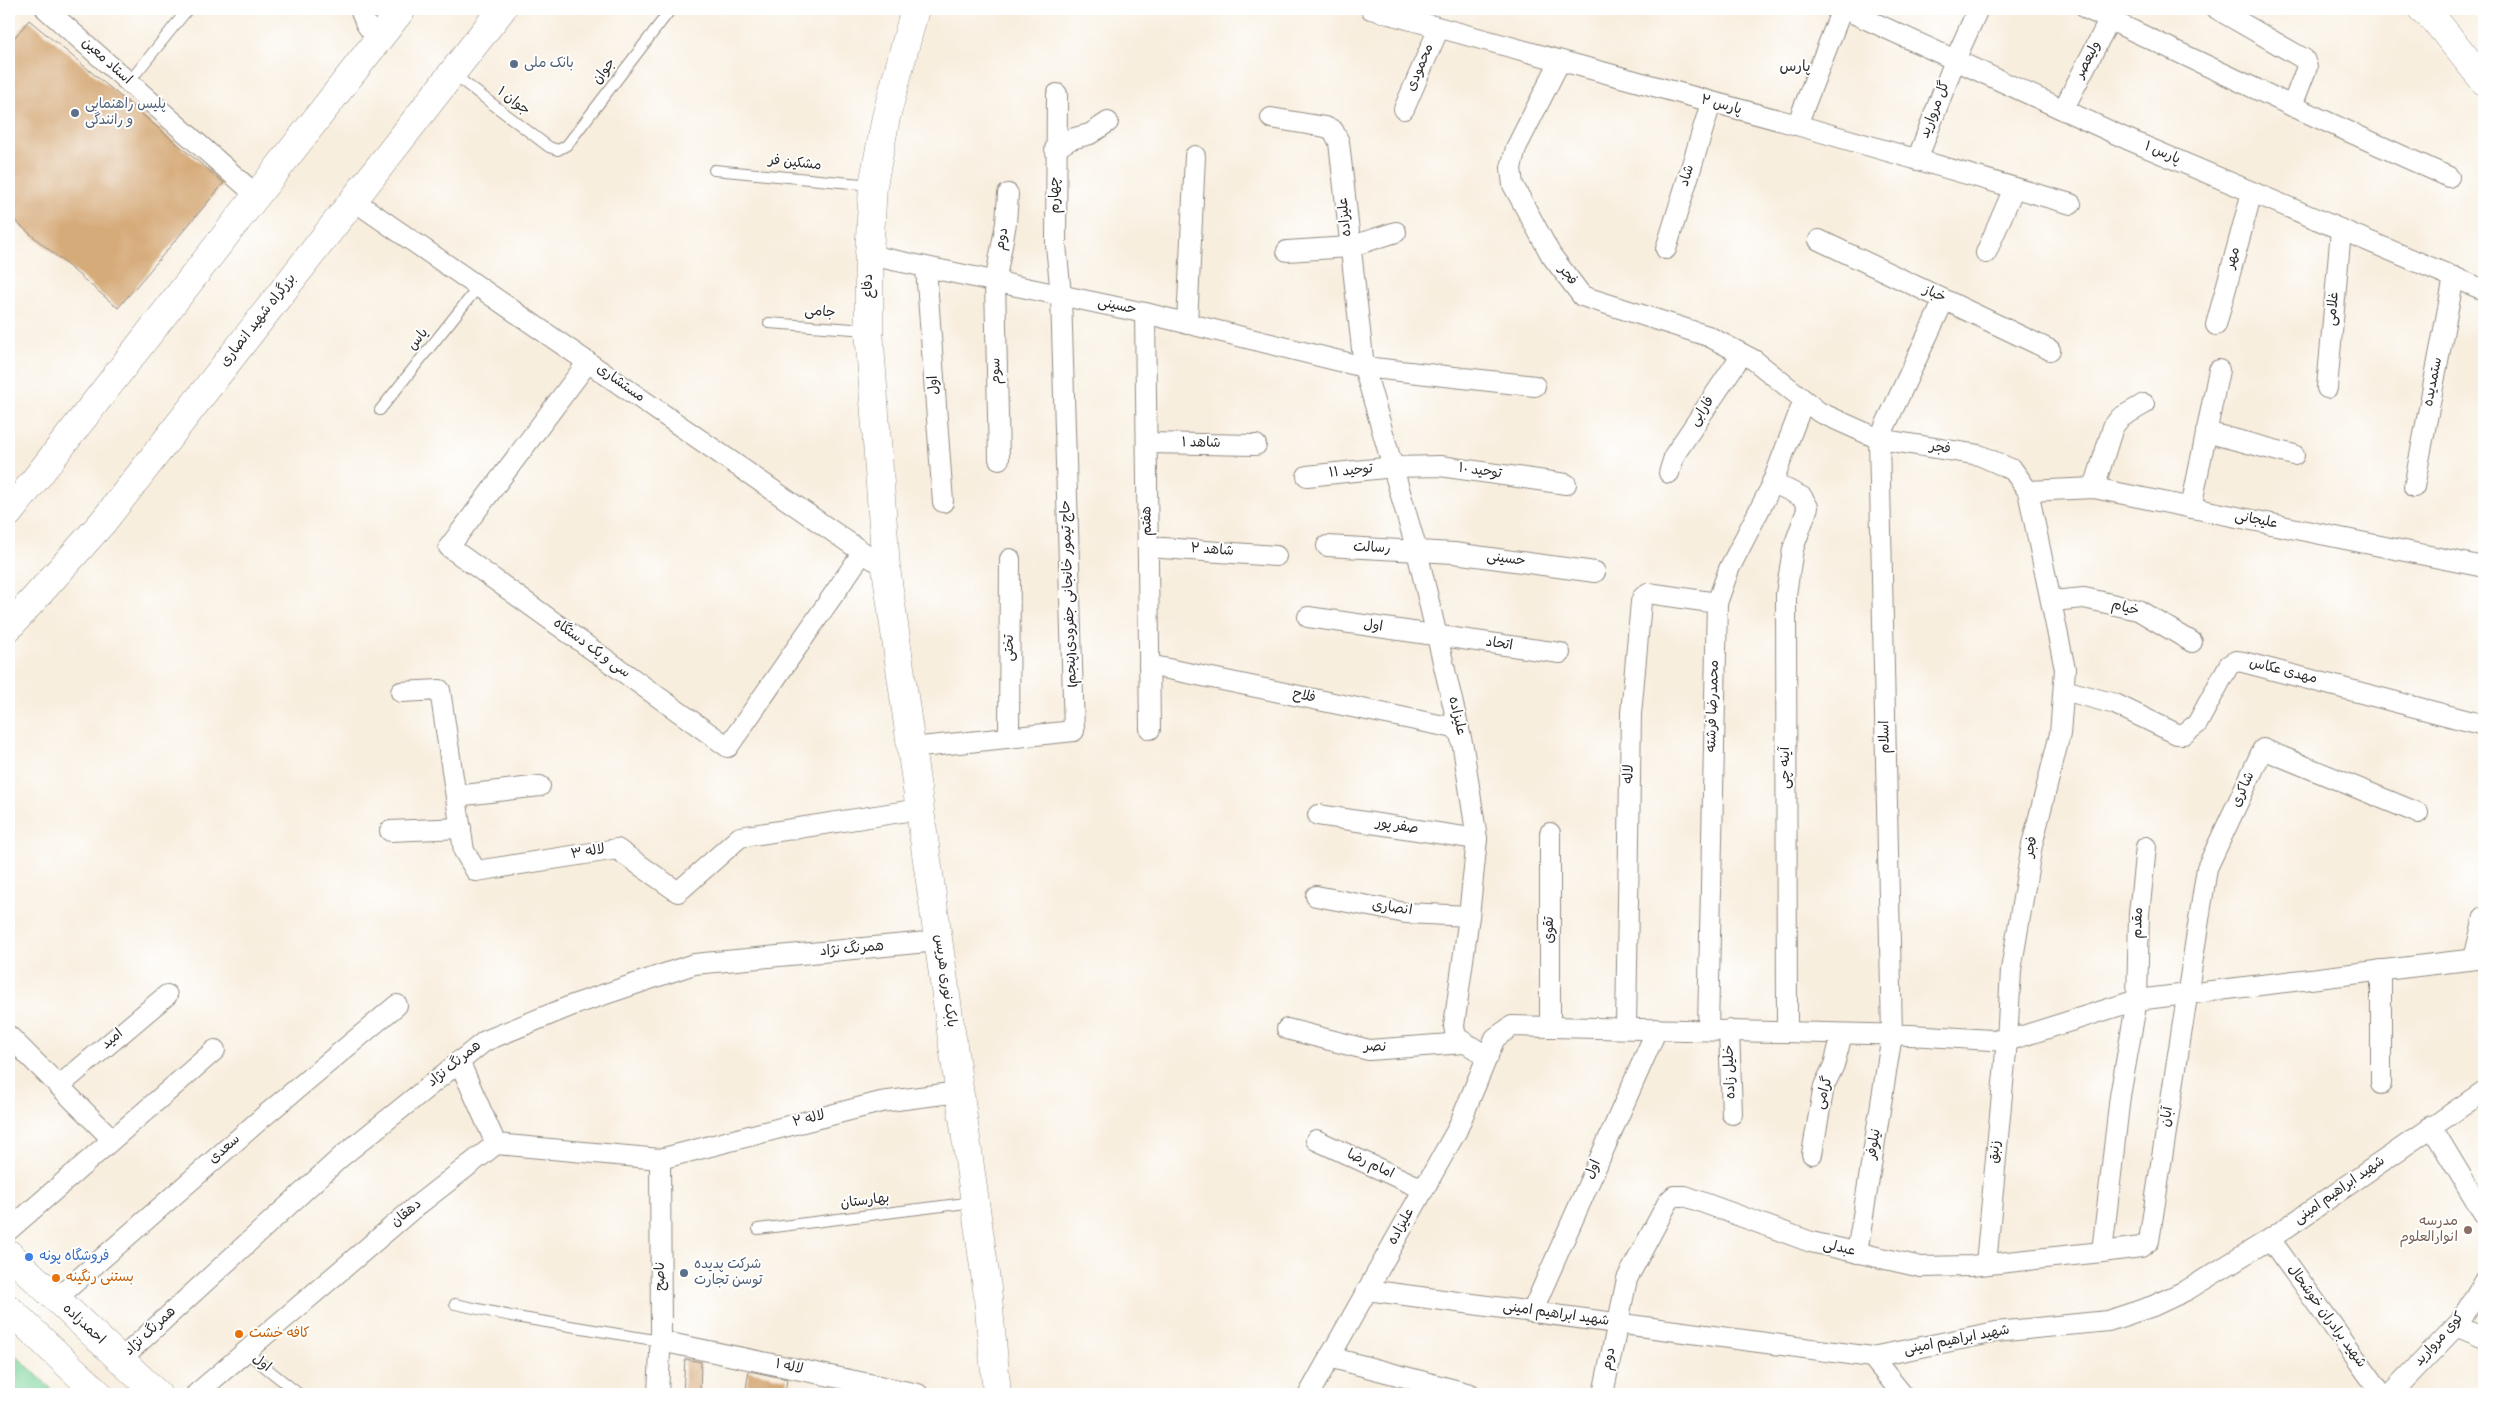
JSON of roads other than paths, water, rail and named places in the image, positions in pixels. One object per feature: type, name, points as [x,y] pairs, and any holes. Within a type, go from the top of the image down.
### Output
[{"type":"main road","points":[[9,513],[402,9]]},
{"type":"main road","name":"بزرگراه شهید انصاری","points":[[9,627],[103,522],[502,9]]},
{"type":"main road","name":"دفاع","points":[[886,568],[869,330],[869,255],[873,185],[886,117],[915,9]]},
{"type":"main road","points":[[2428,14],[2484,81]]},
{"type":"main road","name":"بابک نوری هریس","points":[[886,568],[987,1288],[996,1394]]},
{"type":"main road","name":"احمدزاده","points":[[9,1254],[157,1394]]},
{"type":"main road","points":[[9,1309],[99,1394]]},
{"type":"street","name":"استاد معین","points":[[46,9],[256,195]]},
{"type":"street","points":[[360,9],[366,24],[378,40]]},
{"type":"street","name":"پارس ۲","points":[[1371,9],[1797,125],[2071,204]]},
{"type":"street","points":[[1797,125],[1843,9]]},
{"type":"street","name":"پارس ۱","points":[[1843,9],[2064,110],[2484,290]]},
{"type":"street","name":"گل مروارید","points":[[1917,160],[1955,60],[1978,9]]},
{"type":"street","points":[[2087,9],[2112,14],[2292,106],[2449,177]]},
{"type":"street","points":[[2216,9],[2304,58],[2307,67],[2292,106]]},
{"type":"street","name":"ولیعصر","points":[[2064,110],[2112,14]]},
{"type":"street","name":"محمودی","points":[[1404,108],[1438,28]]},
{"type":"street","name":"فجر","points":[[1560,61],[1516,148],[1511,168],[1513,185],[1551,255],[1582,296],[1708,336],[1754,360],[1819,412],[1879,439],[1979,455],[2013,470],[2028,491],[2065,668],[2060,734],[2032,845],[2011,970],[2007,1041]]},
{"type":"street","name":"چهارم","points":[[1057,94],[1055,149],[1056,245],[1061,295]]},
{"type":"street","name":"شاد","points":[[1666,248],[1711,103]]},
{"type":"street","name":"علیزاده","points":[[1272,118],[1325,127],[1333,130],[1339,142],[1349,247],[1364,367]]},
{"type":"street","points":[[1055,149],[1071,139],[1090,134],[1108,122]]},
{"type":"street","points":[[1187,324],[1195,156]]},
{"type":"street","points":[[1986,253],[2014,188]]},
{"type":"street","name":"مهر","points":[[2216,325],[2252,192]]},
{"type":"street","name":"دوم","points":[[995,283],[1006,223],[1008,194]]},
{"type":"street","name":"مستشاری","points":[[354,200],[886,568]]},
{"type":"street","name":"غلامی","points":[[2326,388],[2341,230]]},
{"type":"street","points":[[1287,251],[1349,247],[1396,232]]},
{"type":"street","name":"خباز","points":[[1818,240],[2050,350]]},
{"type":"street","name":"حسینی","points":[[869,255],[995,283],[1146,313],[1364,367]]},
{"type":"street","name":"اول","points":[[926,268],[943,502]]},
{"type":"street","name":"ستمدیده","points":[[2414,487],[2454,277]]},
{"type":"street","name":"سوم","points":[[995,283],[999,459]]},
{"type":"street","name":"حاج تیمور خانجانی جفرودی(پنجم)","points":[[911,748],[1074,731],[1061,295]]},
{"type":"street","points":[[1879,439],[1944,300]]},
{"type":"street","name":"علیزاده","points":[[1356,307],[1364,367],[1417,551],[1459,729],[1477,839],[1454,1026],[1456,1038],[1464,1043]]},
{"type":"street","name":"هفتم","points":[[1146,313],[1150,729]]},
{"type":"street","name":"فارابی","points":[[1669,473],[1675,454],[1742,354]]},
{"type":"street","name":"سی و یک دستگاه","points":[[588,362],[449,547],[728,747],[863,552]]},
{"type":"street","points":[[1364,367],[1535,386]]},
{"type":"street","points":[[2191,508],[2219,370]]},
{"type":"street","name":"محمدرضا فرشته","points":[[1708,1030],[1717,603],[1729,568],[1772,482],[1804,400]]},
{"type":"street","points":[[2094,488],[2113,427],[2120,418],[2144,404]]},
{"type":"street","points":[[2206,432],[2294,456]]},
{"type":"street","name":"اسلام","points":[[1879,439],[1892,1035]]},
{"type":"street","name":"شاهد ۱","points":[[1147,443],[1256,445]]},
{"type":"street","name":"توحید ۱۰","points":[[1394,467],[1440,466],[1566,484]]},
{"type":"street","name":"توحید ‍۱۱","points":[[1308,476],[1394,467]]},
{"type":"street","name":"آینه چی","points":[[1772,482],[1802,497],[1808,507],[1793,549],[1786,594],[1787,1032]]},
{"type":"street","name":"علیجانی","points":[[2028,491],[2094,488],[2484,567]]},
{"type":"street","name":"رسالت","points":[[1327,546],[1417,551]]},
{"type":"street","name":"شاهد ۲","points":[[1148,547],[1276,556]]},
{"type":"street","name":"حسینی","points":[[1417,551],[1454,553],[1595,572]]},
{"type":"street","name":"تختی","points":[[1009,738],[1010,559]]},
{"type":"street","name":"لاله","points":[[1626,1028],[1631,714],[1641,602],[1643,596],[1648,593],[1717,603]]},
{"type":"street","name":"خیام","points":[[2052,601],[2084,598],[2138,610],[2192,642]]},
{"type":"street","name":"اول","points":[[1308,618],[1437,637]]},
{"type":"street","name":"اتحاد","points":[[1437,637],[1560,653]]},
{"type":"street","name":"مهدی عکاس","points":[[2064,690],[2115,704],[2177,734],[2184,734],[2197,724],[2229,665],[2236,661],[2484,725]]},
{"type":"street","name":"فلاح","points":[[1150,665],[1459,729]]},
{"type":"street","name":"لاله ۳","points":[[401,692],[440,690],[464,851],[476,871],[617,849],[678,892],[740,837],[920,809]]},
{"type":"street","name":"شاکری","points":[[2187,992],[2207,868],[2262,749],[2418,813]]},
{"type":"street","points":[[456,796],[540,786]]},
{"type":"street","name":"صفر پور","points":[[1318,814],[1477,839]]},
{"type":"street","points":[[390,831],[460,828]]},
{"type":"street","name":"تقوی","points":[[1550,833],[1550,1027]]},
{"type":"street","name":"مقدم","points":[[2102,1252],[2114,1134],[2137,1000],[2139,914],[2146,847]]},
{"type":"street","name":"انصاری","points":[[1316,896],[1406,913],[1469,916]]},
{"type":"street","points":[[1550,1027],[1729,1030],[2007,1041],[2137,1000],[2187,992],[2479,958],[2484,917]]},
{"type":"street","name":"همرنگ نژاد","points":[[120,1360],[341,1156],[485,1041],[573,1005],[694,964],[938,941]]},
{"type":"street","points":[[2381,970],[2381,1084]]},
{"type":"street","name":"آبان","points":[[2149,1241],[2187,992]]},
{"type":"street","name":"امید","points":[[59,1086],[167,995]]},
{"type":"street","name":"سعدی","points":[[56,1299],[263,1117],[397,1005]]},
{"type":"street","name":"علیزاده","points":[[1309,1394],[1457,1130],[1496,1038],[1512,1026],[1550,1027]]},
{"type":"street","name":"نصر","points":[[1287,1029],[1369,1050],[1464,1043]]},
{"type":"street","name":"اول","points":[[1532,1312],[1657,1029]]},
{"type":"street","name":"خلیل زاده","points":[[1729,1030],[1732,1114]]},
{"type":"street","name":"گرامی","points":[[1812,1154],[1824,1086],[1834,1065],[1842,1034]]},
{"type":"street","name":"نیلوفر","points":[[1857,1253],[1892,1035]]},
{"type":"street","points":[[9,1036],[112,1139]]},
{"type":"street","name":"زنبق","points":[[1986,1264],[2007,1041]]},
{"type":"street","points":[[1464,1043],[1488,1057]]},
{"type":"street","points":[[9,1230],[215,1050]]},
{"type":"street","points":[[459,1061],[496,1144],[660,1159]]},
{"type":"street","name":"شهید ابراهیم امینی","points":[[1367,1290],[1872,1357],[1996,1332],[2108,1321],[2153,1306],[2187,1290],[2270,1240],[2484,1090]]},
{"type":"street","name":"لاله ۲","points":[[660,1159],[881,1102],[959,1092]]},
{"type":"street","points":[[2431,1126],[2484,1214]]},
{"type":"street","name":"امام رضا","points":[[1316,1140],[1423,1190]]},
{"type":"street","name":"دهقان","points":[[196,1394],[414,1208],[496,1144]]},
{"type":"street","name":"ناصح","points":[[658,1394],[660,1341],[660,1159]]},
{"type":"street","name":"عبدلی","points":[[1617,1323],[1627,1279],[1668,1202],[1674,1196],[1685,1196],[1792,1236],[1921,1267],[1986,1264],[2102,1252],[2141,1246],[2149,1241]]},
{"type":"street","name":"شهید برادران خوشحال","points":[[2270,1240],[2382,1394]]},
{"type":"street","name":"کوی مروارید","points":[[2391,1394],[2456,1326],[2484,1281]]},
{"type":"street","name":"دوم","points":[[1603,1394],[1617,1323]]},
{"type":"street","points":[[2456,1326],[2484,1338]]},
{"type":"street","name":"لاله ۱","points":[[660,1341],[918,1394]]},
{"type":"street","points":[[1329,1357],[1470,1394]]},
{"type":"street","points":[[1872,1357],[1902,1394]]},
{"type":"lane","points":[[129,82],[188,9]]},
{"type":"lane","name":"جوان","points":[[558,150],[567,145],[671,9]]},
{"type":"lane","name":"جوان ۱","points":[[452,73],[549,147],[558,150]]},
{"type":"lane","name":"مشکین فر","points":[[714,170],[873,185]]},
{"type":"lane","name":"یاس","points":[[380,410],[479,286]]},
{"type":"lane","name":"جامی","points":[[769,323],[869,330]]},
{"type":"lane","name":"بهارستان","points":[[758,1229],[975,1202]]},
{"type":"lane","points":[[455,1304],[516,1317],[660,1341]]},
{"type":"lane","name":"اول","points":[[246,1352],[299,1394]]},
{"type":"place","name":"بانک ملی","points":[[514,64]]},
{"type":"place","name":"پلیس راهنمایی و رانندگی","points":[[75,113]]},
{"type":"place","name":"مدرسه انوارالعلوم","points":[[2468,1230]]},
{"type":"place","name":"فروشگاه پونه","points":[[29,1257]]},
{"type":"place","name":"شرکت پدیده توسن تجارت","points":[[684,1273]]},
{"type":"place","name":"بستنی رنگینه","points":[[56,1278]]},
{"type":"place","name":"کافه خشت","points":[[239,1334]]},
{"type":"district","name":"پارس","points":[[1795,68]]}]
